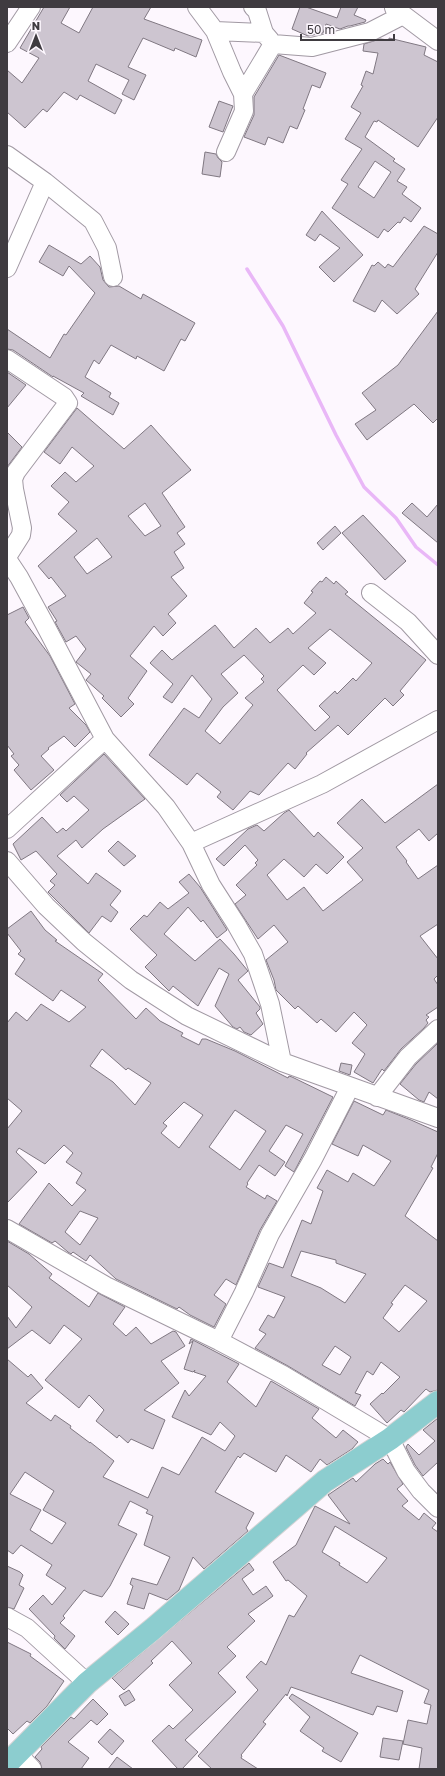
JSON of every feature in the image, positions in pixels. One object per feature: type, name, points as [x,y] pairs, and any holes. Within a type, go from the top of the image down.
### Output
[{"type":"main road","points":[[19,1762],[87,1683],[153,1630],[325,1481],[390,1439],[438,1402]]},
{"type":"street","points":[[7,43],[31,7]]},
{"type":"street","points":[[197,7],[215,31],[243,94],[244,111],[226,152]]},
{"type":"street","points":[[243,94],[268,39],[257,11],[253,7]]},
{"type":"street","points":[[215,31],[312,46],[370,32],[398,11],[438,40]]},
{"type":"street","points":[[7,155],[45,182],[93,221],[107,248],[113,277]]},
{"type":"street","points":[[7,268],[45,182]]},
{"type":"street","points":[[7,359],[64,397],[68,403],[16,472],[13,479],[22,528],[21,535],[7,558],[44,623],[104,739],[166,807],[191,843],[211,885],[253,954],[270,1004],[282,1062]]},
{"type":"street","points":[[371,593],[408,622],[438,655]]},
{"type":"street","points":[[191,843],[322,784],[438,720]]},
{"type":"street","points":[[7,829],[104,739]]},
{"type":"street","points":[[7,861],[46,906],[79,937],[131,980],[187,1016],[282,1062],[438,1118]]},
{"type":"street","points":[[377,1097],[408,1057],[438,1029]]},
{"type":"street","points":[[219,1341],[244,1292],[270,1234],[313,1159],[350,1087]]},
{"type":"street","points":[[7,1229],[106,1286],[219,1341],[283,1375],[390,1439],[406,1471],[421,1491],[438,1508]]},
{"type":"street","points":[[7,1617],[27,1628],[87,1683]]},
{"type":"building","points":[[44,7],[70,7],[61,23],[79,33],[93,7],[151,7],[144,19],[202,40],[196,57],[175,48],[174,51],[143,38],[128,67],[146,75],[134,100],[122,94],[129,80],[96,64],[88,81],[122,100],[115,114],[80,95],[77,100],[64,92],[47,112],[43,109],[25,128],[7,112],[7,70],[22,83],[39,58],[20,48]]},
{"type":"building","points":[[300,7],[306,7],[337,18],[341,7],[358,7],[354,15],[366,20],[365,22],[340,29],[326,24],[323,33],[308,36],[292,29]]},
{"type":"building","points":[[389,38],[426,47],[424,55],[438,62],[438,117],[418,147],[378,120],[377,122],[374,121],[365,137],[395,159],[393,161],[405,169],[397,181],[407,187],[402,194],[421,208],[411,222],[404,217],[400,223],[398,222],[388,232],[384,229],[378,238],[332,208],[348,184],[341,180],[362,149],[345,139],[361,113],[351,107],[363,86],[361,85],[366,71],[373,74],[378,53],[363,51],[364,44],[380,39],[389,40]],"holes":[[[375,161],[391,172],[374,198],[358,187]]]},
{"type":"building","points":[[279,55],[326,73],[320,88],[312,85],[303,109],[305,110],[297,129],[290,126],[283,143],[268,137],[265,145],[244,137],[254,115],[254,97]]},
{"type":"building","points":[[219,101],[233,106],[223,132],[209,127]]},
{"type":"building","points":[[205,152],[216,154],[222,162],[220,177],[202,174]]},
{"type":"building","points":[[322,211],[363,255],[334,282],[319,267],[340,248],[320,234],[315,241],[306,235]]},
{"type":"building","points":[[424,226],[438,234],[438,252],[415,289],[419,294],[397,314],[382,300],[375,312],[353,301],[372,265],[374,266],[378,262],[385,268],[388,264],[393,267]]},
{"type":"building","points":[[49,245],[81,264],[90,256],[100,267],[103,280],[109,287],[119,286],[141,299],[143,294],[195,323],[185,341],[181,339],[164,371],[137,356],[136,359],[111,345],[99,364],[94,360],[85,377],[111,393],[109,397],[119,403],[113,415],[81,396],[84,393],[53,377],[13,350],[7,349],[7,329],[50,358],[64,334],[66,335],[95,293],[69,266],[63,276],[39,262]]},
{"type":"building","points":[[438,311],[438,418],[433,423],[414,404],[367,440],[355,424],[376,410],[362,393],[398,365]]},
{"type":"building","points":[[7,372],[26,385],[7,408]]},
{"type":"building","points":[[77,408],[124,449],[151,425],[191,470],[162,493],[185,527],[177,533],[185,544],[174,552],[184,568],[171,577],[187,596],[168,614],[176,623],[163,636],[154,626],[130,656],[147,671],[128,698],[134,704],[121,717],[102,698],[104,696],[86,680],[91,674],[76,662],[86,649],[76,636],[66,642],[55,622],[57,621],[48,607],[66,596],[51,577],[49,579],[38,566],[77,531],[58,514],[69,502],[51,486],[65,472],[76,482],[94,466],[72,447],[60,464],[44,452]],"holes":[[[145,503],[161,526],[145,536],[128,516]],[[97,538],[112,557],[87,574],[74,557]]]},
{"type":"building","points":[[7,432],[22,447],[7,467]]},
{"type":"building","points":[[412,503],[427,517],[438,504],[438,543],[402,513]]},
{"type":"building","points":[[363,515],[406,561],[385,580],[342,533]]},
{"type":"building","points":[[335,526],[341,533],[323,550],[317,543]]},
{"type":"building","points":[[326,577],[334,584],[336,581],[348,592],[345,594],[426,660],[400,691],[404,695],[393,706],[385,698],[348,735],[338,725],[306,753],[307,754],[295,769],[288,763],[259,795],[250,791],[233,810],[217,797],[221,792],[197,773],[187,785],[149,755],[184,708],[199,718],[212,699],[192,675],[172,703],[163,697],[173,684],[150,663],[162,650],[172,660],[215,625],[234,648],[256,628],[270,643],[288,628],[293,634],[316,613],[304,603],[313,592],[311,591],[320,581],[322,582]],"holes":[[[330,629],[372,663],[356,681],[353,678],[337,694],[335,691],[319,706],[330,717],[315,731],[277,690],[303,665],[314,675],[326,663],[308,648]],[[244,655],[264,676],[261,679],[264,682],[245,698],[253,705],[220,744],[205,731],[223,707],[238,693],[221,674]]]},
{"type":"building","points":[[23,607],[29,618],[25,622],[50,656],[75,704],[69,708],[86,725],[90,732],[75,747],[64,736],[48,748],[49,749],[41,756],[54,770],[31,790],[14,770],[19,765],[11,756],[14,754],[7,745],[7,615]]},
{"type":"building","points":[[104,754],[145,799],[103,829],[82,848],[76,840],[57,856],[88,884],[96,873],[121,891],[110,905],[118,912],[111,922],[102,916],[89,933],[48,892],[55,885],[50,881],[57,874],[36,851],[21,860],[13,844],[42,817],[57,833],[63,828],[66,831],[89,810],[74,796],[67,802],[60,795]]},
{"type":"building","points":[[438,784],[438,833],[429,841],[419,829],[396,847],[418,879],[438,865],[438,924],[420,936],[438,959],[438,975],[434,979],[438,985],[438,1007],[426,1015],[429,1017],[426,1020],[428,1023],[401,1049],[384,1071],[382,1069],[373,1083],[354,1072],[365,1054],[352,1043],[367,1025],[354,1012],[336,1032],[321,1019],[317,1023],[298,1006],[295,1009],[276,990],[274,980],[266,960],[288,942],[274,925],[258,939],[235,904],[246,895],[236,885],[257,865],[255,863],[258,860],[245,845],[224,866],[216,859],[248,829],[257,825],[264,831],[289,810],[314,837],[318,832],[344,857],[327,874],[316,864],[304,877],[284,859],[267,875],[287,900],[304,887],[323,911],[363,880],[347,862],[363,848],[337,823],[362,799],[385,823]]},
{"type":"building","points":[[118,841],[136,856],[124,866],[108,851]]},
{"type":"building","points":[[189,874],[200,887],[227,930],[217,938],[203,920],[201,922],[188,907],[164,934],[195,961],[220,939],[234,954],[248,971],[238,980],[260,1007],[256,1013],[263,1024],[251,1035],[244,1032],[240,1027],[237,1029],[233,1027],[215,1006],[229,974],[219,968],[198,1006],[173,986],[169,991],[145,967],[157,955],[130,929],[144,915],[147,917],[160,902],[168,909],[189,893],[179,882]]},
{"type":"building","points":[[31,911],[45,930],[57,940],[55,941],[103,974],[98,980],[136,1019],[146,1008],[160,1021],[183,1033],[181,1036],[199,1045],[202,1039],[206,1039],[235,1051],[288,1078],[289,1076],[292,1077],[333,1097],[294,1172],[285,1166],[303,1134],[286,1125],[269,1151],[285,1162],[275,1176],[259,1165],[247,1183],[248,1184],[246,1187],[265,1199],[267,1195],[277,1201],[260,1230],[236,1285],[226,1279],[214,1295],[226,1304],[214,1327],[190,1315],[179,1307],[177,1309],[116,1279],[90,1255],[86,1261],[73,1252],[71,1254],[55,1241],[52,1243],[19,1224],[49,1183],[72,1206],[86,1190],[76,1183],[82,1173],[66,1162],[73,1153],[64,1145],[45,1164],[19,1148],[16,1152],[37,1172],[7,1203],[7,1129],[22,1111],[7,1098],[7,1023],[16,1012],[27,1021],[41,1004],[69,1022],[86,1007],[61,990],[53,1001],[15,974],[25,959],[18,954],[21,951],[7,933],[7,929]],"holes":[[[102,1049],[126,1070],[128,1068],[151,1083],[135,1105],[113,1082],[90,1066]],[[184,1102],[203,1115],[179,1148],[161,1133],[167,1126],[163,1123]],[[235,1110],[266,1131],[240,1170],[209,1147]],[[80,1211],[98,1218],[80,1245],[65,1232]]]},
{"type":"building","points":[[438,1043],[438,1099],[429,1092],[424,1102],[419,1100],[400,1084],[416,1064]]},
{"type":"building","points":[[341,1063],[352,1065],[350,1075],[339,1071]]},
{"type":"building","points":[[354,1101],[383,1115],[386,1110],[438,1132],[438,1153],[431,1167],[433,1168],[405,1216],[438,1241],[438,1390],[430,1392],[426,1389],[404,1412],[401,1410],[387,1423],[370,1404],[382,1393],[383,1394],[400,1377],[381,1362],[373,1375],[367,1371],[355,1393],[361,1395],[355,1406],[255,1348],[266,1334],[259,1330],[268,1315],[274,1318],[285,1297],[258,1287],[269,1263],[283,1268],[302,1220],[311,1224],[323,1191],[317,1188],[327,1170],[348,1182],[353,1173],[374,1186],[391,1161],[363,1145],[358,1156],[332,1144]],"holes":[[[301,1251],[336,1260],[336,1263],[366,1274],[345,1303],[321,1288],[291,1276]],[[405,1285],[427,1301],[399,1332],[383,1318],[393,1304],[391,1303]],[[335,1346],[351,1357],[340,1375],[322,1365]]]},
{"type":"building","points":[[7,1241],[29,1254],[52,1274],[49,1278],[89,1307],[98,1293],[125,1307],[113,1324],[126,1336],[136,1327],[151,1344],[173,1331],[176,1332],[185,1346],[161,1361],[179,1383],[144,1410],[165,1420],[153,1449],[131,1439],[128,1443],[119,1435],[117,1438],[96,1421],[104,1410],[89,1395],[79,1408],[45,1380],[82,1339],[64,1325],[50,1344],[32,1330],[7,1349],[7,1316],[16,1328],[32,1307],[7,1285]]},
{"type":"building","points":[[191,1339],[239,1364],[227,1382],[256,1407],[271,1381],[319,1409],[312,1418],[336,1438],[343,1430],[358,1442],[352,1449],[327,1465],[320,1459],[311,1472],[286,1455],[276,1472],[244,1453],[240,1458],[238,1456],[215,1492],[254,1513],[246,1528],[248,1531],[204,1569],[193,1557],[179,1590],[167,1600],[149,1593],[144,1609],[127,1604],[133,1586],[130,1584],[132,1578],[157,1585],[170,1557],[144,1545],[153,1516],[146,1513],[148,1510],[130,1501],[118,1525],[137,1534],[110,1586],[102,1597],[84,1590],[63,1616],[65,1618],[60,1623],[75,1636],[65,1649],[54,1638],[55,1636],[29,1609],[43,1595],[52,1605],[66,1588],[46,1575],[52,1565],[21,1545],[13,1554],[7,1550],[7,1359],[28,1377],[31,1374],[43,1388],[26,1403],[51,1421],[55,1415],[114,1461],[103,1477],[148,1498],[162,1467],[179,1475],[202,1437],[225,1451],[235,1436],[220,1422],[211,1435],[172,1417],[185,1390],[189,1396],[206,1376],[194,1372],[195,1370],[193,1372],[184,1369],[193,1341],[189,1344]],"holes":[[[25,1472],[54,1491],[43,1510],[66,1523],[52,1544],[30,1530],[41,1510],[10,1494]]]},
{"type":"building","points":[[438,1418],[438,1462],[423,1476],[415,1465],[406,1447],[408,1444],[419,1455],[435,1441],[423,1430]]},
{"type":"building","points":[[383,1459],[388,1464],[390,1462],[403,1484],[397,1489],[408,1501],[402,1506],[419,1520],[424,1513],[436,1523],[432,1528],[438,1532],[438,1769],[419,1769],[422,1748],[403,1744],[408,1720],[427,1724],[431,1705],[424,1703],[429,1690],[360,1655],[351,1673],[403,1691],[397,1712],[377,1706],[373,1715],[291,1687],[287,1696],[286,1694],[263,1722],[266,1724],[241,1755],[241,1758],[258,1769],[212,1769],[198,1756],[258,1690],[246,1677],[261,1661],[266,1665],[289,1615],[294,1617],[307,1596],[288,1580],[286,1581],[273,1562],[296,1545],[315,1506],[350,1524],[328,1495],[353,1478],[356,1482],[375,1464]],"holes":[[[335,1526],[387,1558],[367,1583],[322,1552]]]},
{"type":"building","points":[[249,1563],[254,1570],[242,1579],[253,1595],[266,1586],[273,1596],[248,1614],[255,1621],[227,1647],[236,1656],[218,1673],[236,1692],[185,1740],[198,1752],[182,1769],[178,1769],[152,1741],[169,1725],[173,1729],[193,1710],[169,1685],[192,1663],[172,1641],[151,1661],[153,1663],[124,1690],[112,1678]]},
{"type":"building","points":[[7,1566],[23,1575],[19,1585],[24,1588],[14,1609],[7,1607]]},
{"type":"building","points":[[115,1611],[129,1624],[118,1635],[105,1622]]},
{"type":"building","points":[[7,1642],[31,1654],[30,1656],[64,1681],[47,1706],[30,1723],[27,1721],[13,1734],[7,1728]]},
{"type":"building","points":[[129,1690],[135,1700],[125,1706],[119,1696]]},
{"type":"building","points":[[292,1694],[358,1733],[341,1762],[322,1751],[324,1748],[300,1731],[310,1717],[289,1698]]},
{"type":"building","points":[[93,1699],[108,1714],[97,1725],[91,1720],[68,1742],[89,1758],[81,1769],[42,1769],[40,1762],[35,1757],[42,1749],[41,1747],[71,1717],[74,1719]]},
{"type":"building","points":[[110,1729],[124,1741],[112,1755],[98,1742]]},
{"type":"building","points":[[383,1738],[403,1741],[399,1760],[380,1757]]},
{"type":"building","points":[[117,1757],[133,1769],[108,1769]]},
{"type":"waterway","points":[[247,269],[283,326],[336,435],[364,487],[396,518],[416,547],[438,565]]}]
